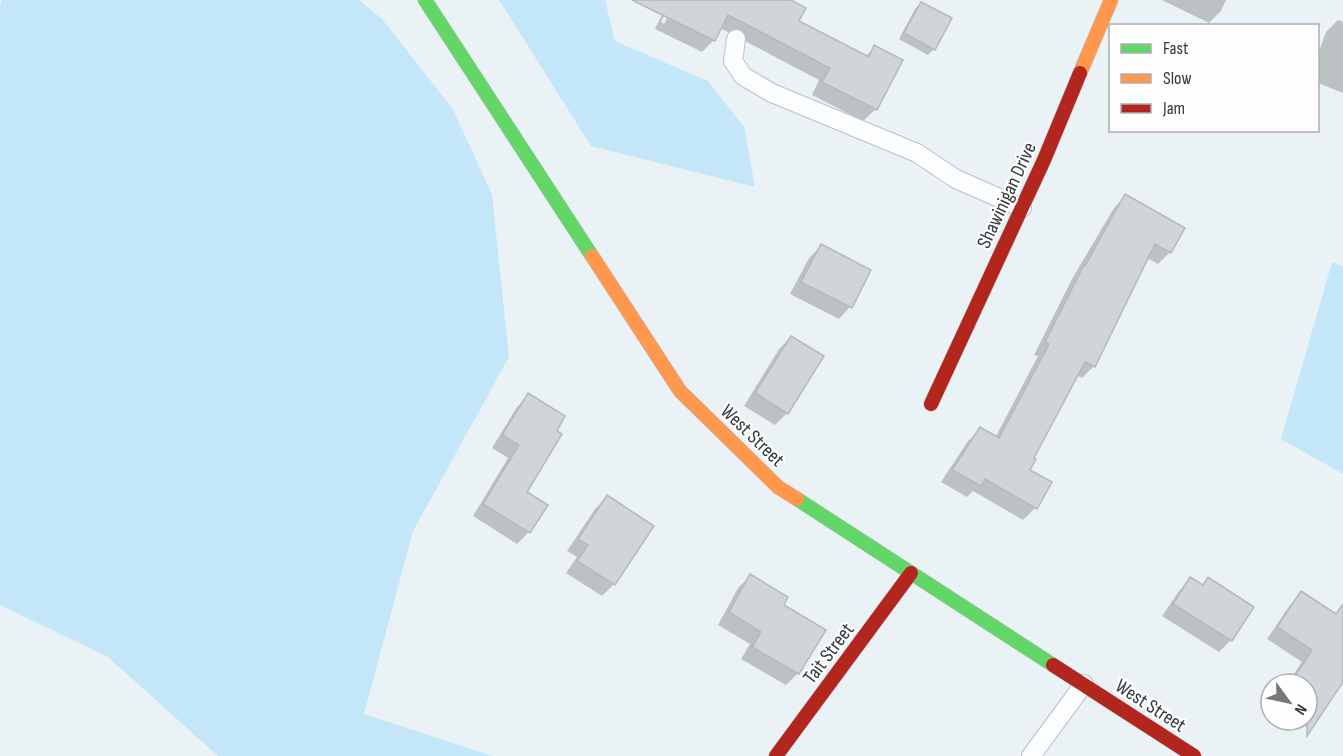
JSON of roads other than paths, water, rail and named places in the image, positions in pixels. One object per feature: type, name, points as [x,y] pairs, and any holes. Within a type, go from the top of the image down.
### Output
[{"type":"main road","name":"West Street","points":[[425,0],[680,391],[778,487],[1194,756]]},
{"type":"main road","name":"Shawinigan Drive","points":[[931,404],[1022,208],[1111,0]]},
{"type":"main road","name":"Tait Street","points":[[776,756],[912,573]]},
{"type":"lane","points":[[736,39],[733,61],[742,76],[772,93],[917,153],[956,178],[1022,208]]},
{"type":"lane","points":[[1031,756],[1084,684]]}]
